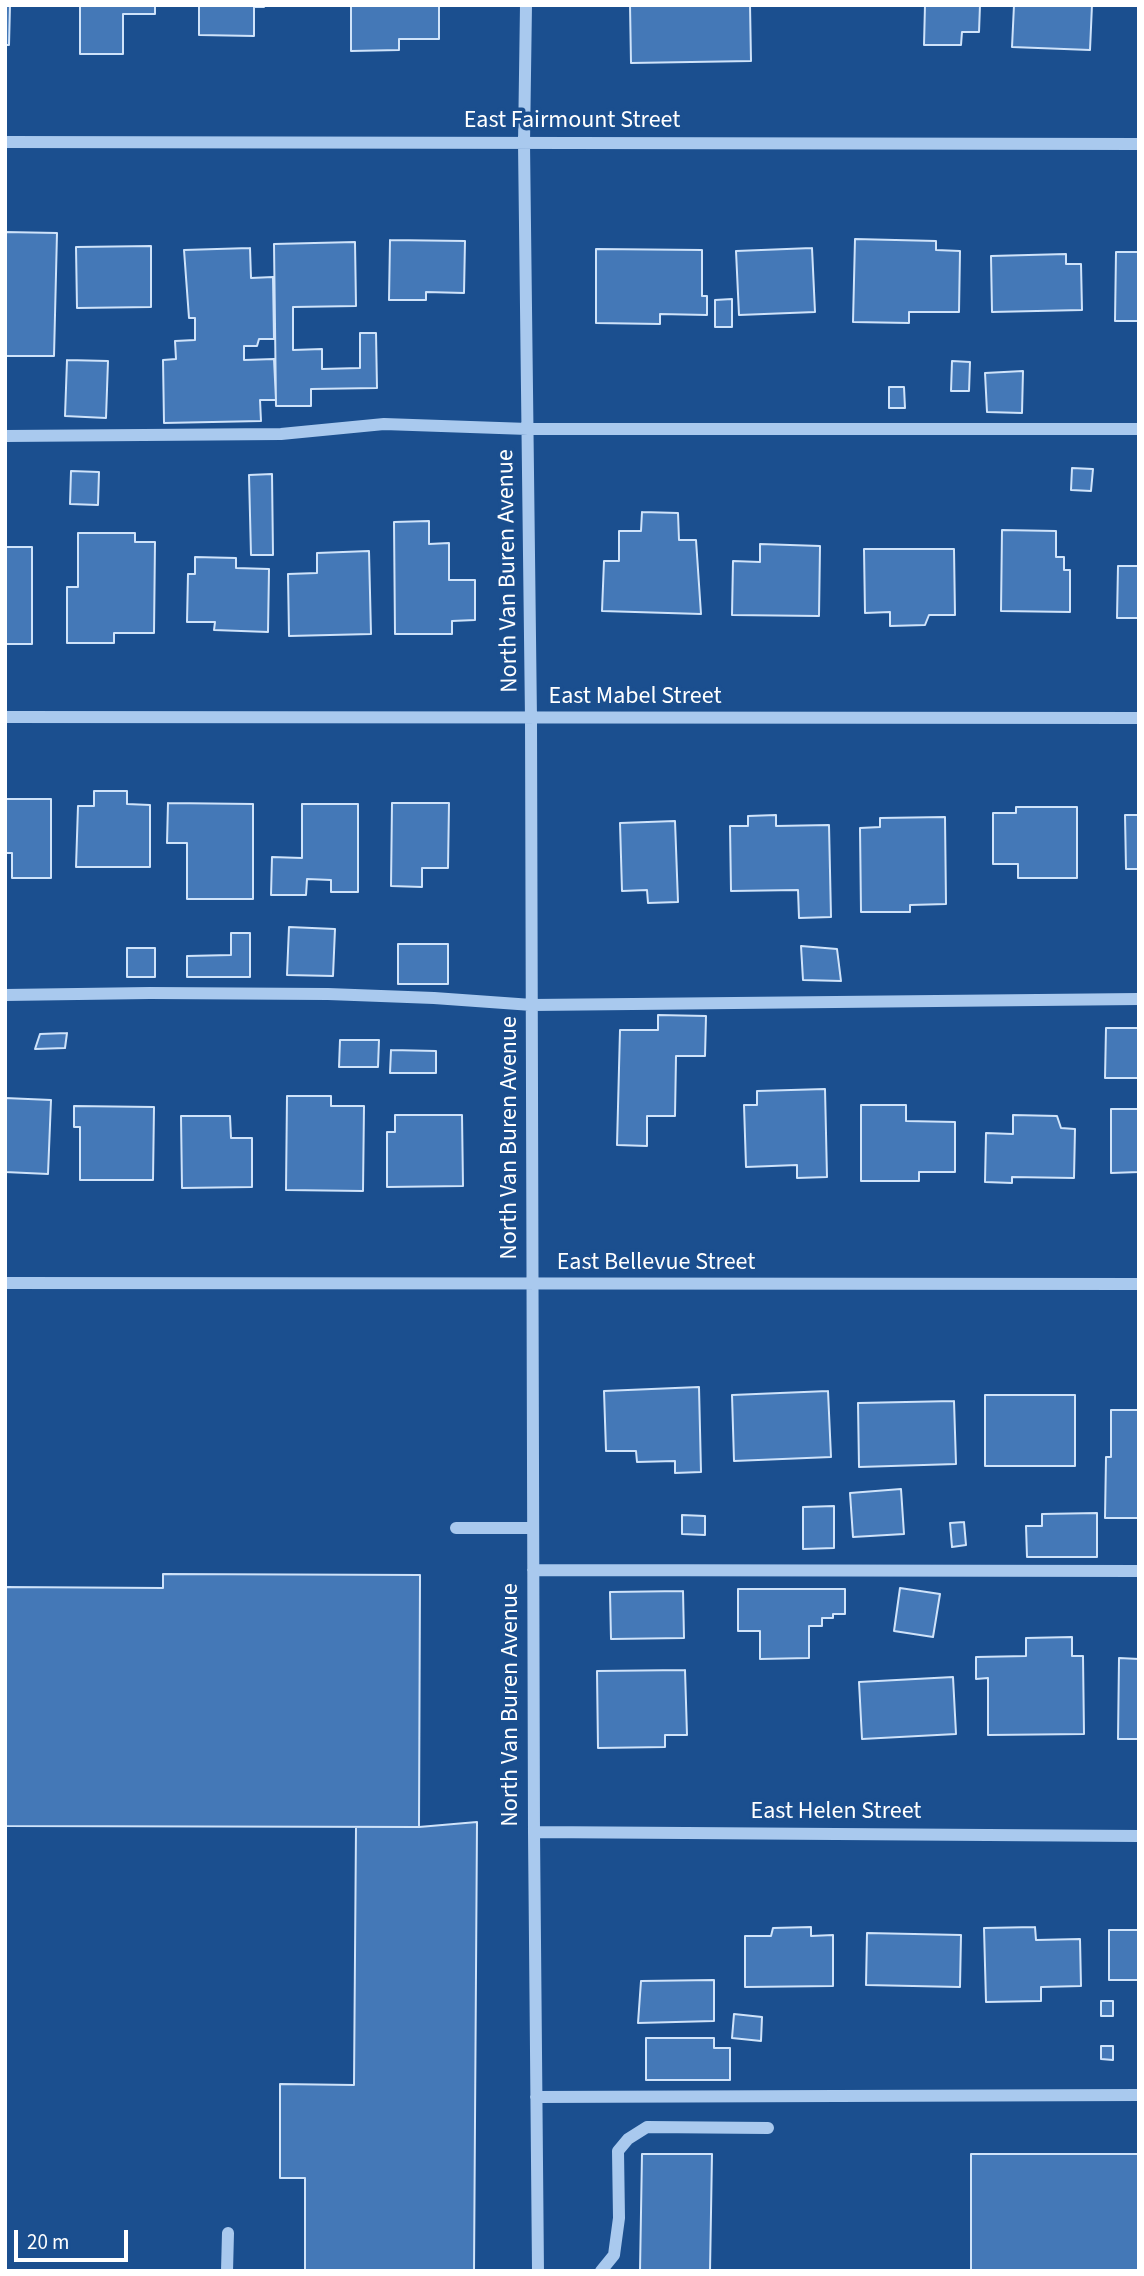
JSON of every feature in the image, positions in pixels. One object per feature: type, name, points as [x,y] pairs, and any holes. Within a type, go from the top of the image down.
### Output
[{"type":"street","name":"North Van Buren Avenue","points":[[526,5],[524,143],[531,719],[538,2271]]},
{"type":"street","name":"East Fairmount Street","points":[[5,142],[1139,144]]},
{"type":"street","points":[[5,436],[281,434],[384,424],[528,429],[1139,429]]},
{"type":"street","name":"East Mabel Street","points":[[5,717],[1139,718]]},
{"type":"street","points":[[5,995],[328,994],[532,1005],[1139,999]]},
{"type":"street","name":"East Bellevue Street","points":[[5,1283],[1139,1284]]},
{"type":"street","points":[[456,1528],[533,1528]]},
{"type":"street","points":[[533,1570],[1139,1571]]},
{"type":"street","name":"East Helen Street","points":[[534,1832],[1139,1836]]},
{"type":"street","points":[[537,2097],[1139,2095]]},
{"type":"street","points":[[601,2271],[614,2255],[619,2218],[618,2151],[628,2139],[647,2127],[768,2128]]},
{"type":"street","points":[[227,2271],[228,2233]]},
{"type":"building","points":[[5,5],[10,5],[9,45],[5,45]]},
{"type":"building","points":[[80,5],[155,5],[155,14],[123,14],[123,54],[80,54]]},
{"type":"building","points":[[199,5],[264,7],[254,7],[254,36],[199,35]]},
{"type":"building","points":[[351,5],[439,5],[439,39],[399,39],[399,50],[351,51]]},
{"type":"building","points":[[630,5],[750,5],[751,61],[631,63]]},
{"type":"building","points":[[925,5],[980,5],[979,32],[962,32],[961,45],[924,45]]},
{"type":"building","points":[[1014,5],[1092,5],[1090,50],[1012,47]]},
{"type":"building","points":[[5,232],[57,233],[54,356],[5,356]]},
{"type":"building","points":[[855,239],[936,241],[936,250],[960,251],[959,312],[909,312],[909,323],[853,322]]},
{"type":"building","points":[[390,240],[465,241],[464,293],[426,292],[426,300],[389,300]]},
{"type":"building","points":[[355,242],[356,306],[293,307],[293,350],[322,349],[322,369],[360,368],[360,333],[376,333],[377,388],[311,389],[311,406],[276,406],[274,244]]},
{"type":"building","points":[[151,246],[151,307],[77,308],[76,247]]},
{"type":"building","points":[[250,248],[251,278],[273,277],[274,339],[259,339],[257,346],[244,346],[244,360],[274,359],[276,400],[260,400],[261,421],[164,423],[163,360],[176,359],[175,341],[195,340],[195,318],[189,318],[184,250]]},
{"type":"building","points":[[812,248],[815,312],[739,315],[736,251]]},
{"type":"building","points":[[596,249],[702,250],[702,296],[707,296],[707,315],[660,314],[660,324],[596,323]]},
{"type":"building","points":[[1116,252],[1139,252],[1139,321],[1115,321]]},
{"type":"building","points":[[1066,254],[1066,264],[1081,264],[1082,310],[992,312],[991,256]]},
{"type":"building","points":[[732,299],[732,327],[715,327],[715,300]]},
{"type":"building","points":[[67,360],[108,361],[106,418],[65,416]]},
{"type":"building","points":[[952,361],[970,362],[969,391],[951,391]]},
{"type":"building","points":[[1023,371],[1022,413],[987,412],[985,373]]},
{"type":"building","points":[[889,387],[904,387],[905,408],[889,408]]},
{"type":"building","points":[[1072,468],[1093,469],[1091,491],[1071,490]]},
{"type":"building","points":[[71,471],[99,472],[98,505],[70,504]]},
{"type":"building","points":[[272,474],[273,555],[251,555],[249,475]]},
{"type":"building","points":[[642,512],[678,513],[679,540],[696,540],[701,614],[602,611],[604,561],[619,561],[619,531],[641,531]]},
{"type":"building","points":[[429,521],[429,544],[449,543],[449,580],[475,580],[475,620],[452,621],[452,634],[395,634],[394,522]]},
{"type":"building","points":[[1002,530],[1056,531],[1056,557],[1064,557],[1064,570],[1070,570],[1070,612],[1001,611]]},
{"type":"building","points":[[78,533],[135,533],[135,542],[155,542],[154,633],[114,633],[114,643],[67,643],[67,587],[78,587]]},
{"type":"building","points":[[760,544],[820,546],[819,616],[732,615],[733,561],[760,562]]},
{"type":"building","points":[[5,547],[32,547],[32,644],[5,644]]},
{"type":"building","points":[[864,549],[954,549],[955,615],[929,615],[925,625],[890,626],[890,612],[865,613]]},
{"type":"building","points":[[369,551],[371,634],[289,636],[288,574],[317,573],[317,553]]},
{"type":"building","points":[[195,557],[236,558],[236,568],[269,569],[268,632],[214,630],[215,622],[187,622],[188,574],[195,574]]},
{"type":"building","points":[[1118,566],[1139,566],[1139,618],[1117,618]]},
{"type":"building","points":[[94,791],[127,791],[127,804],[150,805],[150,867],[76,867],[78,806],[94,806]]},
{"type":"building","points":[[5,799],[51,799],[51,878],[12,878],[12,853],[5,853]]},
{"type":"building","points":[[168,803],[253,804],[253,899],[187,899],[187,843],[167,843]]},
{"type":"building","points":[[392,803],[449,803],[448,868],[422,868],[422,887],[391,886]]},
{"type":"building","points":[[302,804],[358,804],[358,892],[331,892],[331,880],[307,879],[306,895],[271,895],[272,857],[302,858]]},
{"type":"building","points":[[1016,807],[1077,807],[1077,878],[1018,878],[1018,864],[993,864],[993,813],[1016,813]]},
{"type":"building","points":[[776,815],[776,826],[829,825],[831,917],[799,918],[798,890],[731,891],[730,826],[748,826],[748,816]]},
{"type":"building","points":[[1125,815],[1139,815],[1139,869],[1126,869]]},
{"type":"building","points":[[945,817],[946,904],[910,905],[910,912],[861,912],[860,828],[880,827],[880,818]]},
{"type":"building","points":[[675,821],[678,902],[648,903],[647,890],[622,891],[620,823]]},
{"type":"building","points":[[289,927],[335,929],[333,976],[287,975]]},
{"type":"building","points":[[231,933],[250,933],[250,977],[187,977],[187,956],[231,955]]},
{"type":"building","points":[[398,944],[448,944],[448,984],[398,984]]},
{"type":"building","points":[[801,946],[837,949],[841,981],[803,980]]},
{"type":"building","points":[[127,948],[155,948],[155,977],[127,977]]},
{"type":"building","points":[[658,1015],[706,1016],[705,1056],[676,1056],[675,1116],[647,1116],[647,1146],[617,1145],[620,1030],[658,1030]]},
{"type":"building","points":[[1106,1028],[1139,1028],[1139,1078],[1105,1078]]},
{"type":"building","points":[[67,1033],[65,1048],[35,1049],[40,1034]]},
{"type":"building","points":[[340,1040],[379,1040],[378,1067],[339,1067]]},
{"type":"building","points":[[391,1050],[436,1051],[436,1073],[390,1073]]},
{"type":"building","points":[[825,1089],[827,1177],[797,1178],[797,1165],[746,1167],[744,1105],[757,1105],[757,1091]]},
{"type":"building","points":[[287,1096],[331,1096],[331,1106],[364,1106],[363,1191],[286,1190]]},
{"type":"building","points":[[5,1098],[51,1100],[48,1174],[5,1172]]},
{"type":"building","points":[[861,1105],[906,1105],[906,1121],[955,1122],[955,1172],[919,1172],[919,1181],[861,1181]]},
{"type":"building","points":[[74,1106],[154,1107],[153,1180],[80,1180],[80,1127],[74,1127]]},
{"type":"building","points":[[1111,1109],[1139,1109],[1139,1172],[1111,1173]]},
{"type":"building","points":[[395,1115],[462,1115],[463,1186],[387,1187],[387,1132],[395,1132]]},
{"type":"building","points":[[1013,1115],[1057,1116],[1061,1128],[1075,1129],[1074,1178],[1012,1177],[1012,1183],[985,1182],[986,1133],[1013,1134]]},
{"type":"building","points":[[181,1116],[230,1116],[231,1138],[252,1138],[252,1187],[182,1188]]},
{"type":"building","points":[[699,1387],[701,1472],[675,1473],[675,1461],[637,1462],[636,1451],[606,1451],[604,1391]]},
{"type":"building","points":[[828,1391],[831,1457],[734,1461],[732,1395]]},
{"type":"building","points":[[985,1395],[1075,1395],[1075,1466],[985,1466]]},
{"type":"building","points":[[954,1401],[956,1464],[859,1467],[858,1403]]},
{"type":"building","points":[[1111,1410],[1139,1410],[1139,1518],[1105,1518],[1106,1457],[1111,1457]]},
{"type":"building","points":[[901,1489],[904,1534],[853,1537],[850,1493]]},
{"type":"building","points":[[834,1506],[834,1548],[803,1549],[803,1507]]},
{"type":"building","points":[[1097,1513],[1097,1557],[1027,1557],[1026,1526],[1042,1526],[1042,1514]]},
{"type":"building","points":[[682,1515],[705,1516],[705,1535],[682,1534]]},
{"type":"building","points":[[964,1522],[966,1545],[952,1547],[950,1523]]},
{"type":"building","points":[[163,1574],[420,1575],[419,1827],[5,1826],[5,1587],[163,1588]]},
{"type":"building","points":[[900,1588],[940,1594],[933,1637],[894,1631]]},
{"type":"building","points":[[738,1589],[845,1589],[845,1614],[822,1618],[822,1626],[809,1626],[809,1658],[760,1659],[760,1631],[738,1631]]},
{"type":"building","points":[[683,1591],[684,1638],[611,1639],[610,1592]]},
{"type":"building","points":[[1072,1637],[1072,1656],[1083,1656],[1084,1734],[988,1735],[988,1678],[976,1679],[976,1657],[1026,1656],[1026,1638]]},
{"type":"building","points":[[1119,1658],[1139,1659],[1139,1739],[1118,1739]]},
{"type":"building","points":[[685,1670],[687,1735],[665,1735],[665,1747],[598,1748],[597,1671]]},
{"type":"building","points":[[953,1677],[956,1734],[862,1739],[859,1682]]},
{"type":"building","points":[[477,1822],[474,2271],[305,2270],[305,2178],[280,2178],[280,2084],[354,2085],[356,1827],[419,1827]]},
{"type":"building","points":[[811,1927],[811,1936],[833,1935],[833,1986],[745,1987],[745,1936],[771,1936],[773,1928]]},
{"type":"building","points":[[1035,1927],[1036,1940],[1080,1939],[1081,1986],[1041,1987],[1041,2001],[986,2002],[984,1928]]},
{"type":"building","points":[[1109,1930],[1139,1930],[1139,1980],[1109,1980]]},
{"type":"building","points":[[867,1933],[961,1935],[960,1987],[866,1985]]},
{"type":"building","points":[[714,1980],[714,2021],[638,2023],[641,1981]]},
{"type":"building","points":[[1101,2001],[1113,2001],[1113,2016],[1101,2016]]},
{"type":"building","points":[[734,2014],[762,2017],[761,2041],[732,2038]]},
{"type":"building","points":[[646,2038],[714,2038],[714,2048],[730,2048],[730,2080],[646,2080]]},
{"type":"building","points":[[1101,2046],[1113,2046],[1113,2060],[1101,2059]]},
{"type":"building","points":[[642,2154],[712,2154],[710,2271],[640,2271]]},
{"type":"building","points":[[971,2154],[1139,2154],[1139,2271],[971,2271]]}]
